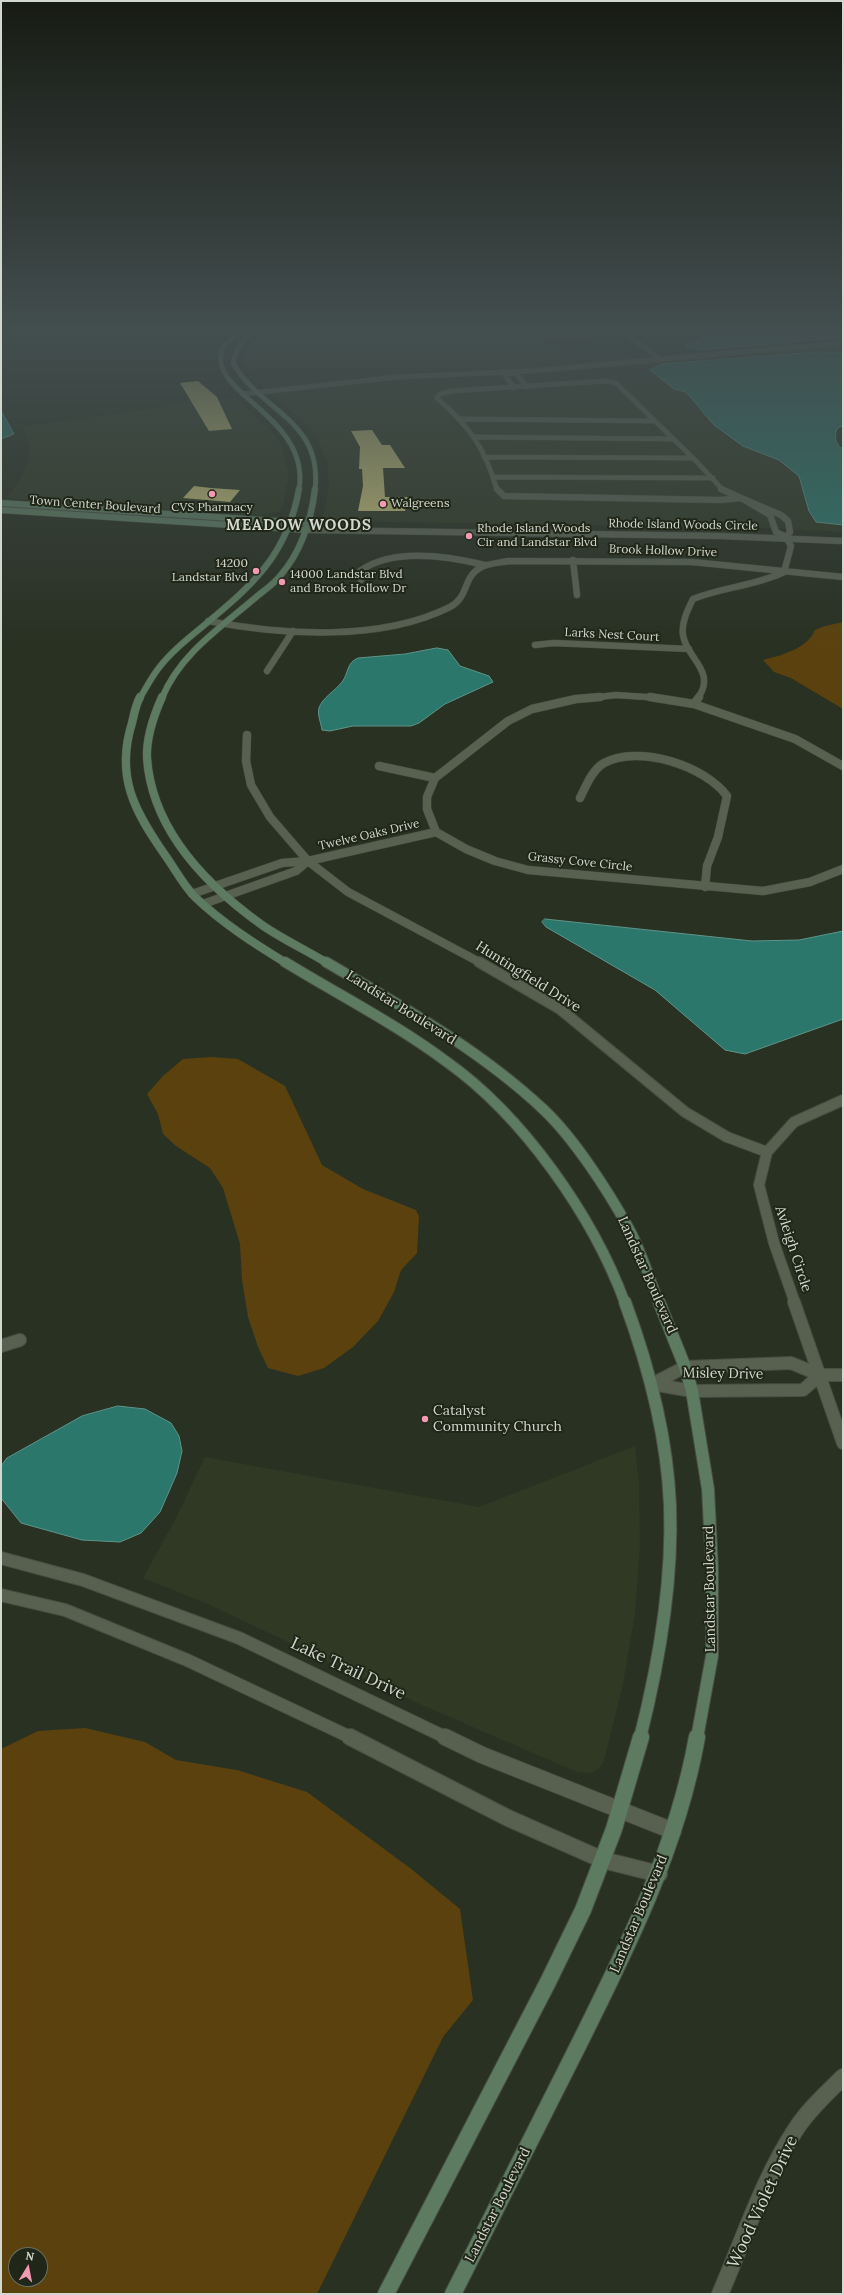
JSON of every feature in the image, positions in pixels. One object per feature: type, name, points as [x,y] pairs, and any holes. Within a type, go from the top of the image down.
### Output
[{"type":"main road","name":"Landstar Boulevard","points":[[286,435],[294,448],[300,474],[299,492],[289,530],[279,552],[261,576],[164,660],[149,681],[130,720],[124,759],[130,794],[148,831],[192,894],[241,934],[293,967],[407,1034],[461,1072],[515,1124],[554,1172],[596,1236],[624,1298],[652,1384],[669,1490],[669,1561],[654,1680],[642,1738],[603,1860],[558,1962],[386,2294]]},
{"type":"main road","name":"Landstar Boulevard","points":[[302,435],[311,447],[317,472],[314,498],[308,527],[295,556],[280,577],[258,598],[226,622],[186,657],[167,685],[152,721],[147,757],[153,792],[167,829],[192,863],[226,896],[262,925],[429,1022],[482,1060],[544,1110],[585,1159],[629,1228],[685,1366],[692,1392],[708,1489],[712,1568],[712,1656],[694,1755],[673,1831],[659,1874],[605,1992],[453,2294]]},
{"type":"main road","name":"Town Center Boulevard","points":[[1,503],[291,522],[308,527]]},
{"type":"main road","name":"Town Center Boulevard","points":[[1,510],[289,530],[308,527]]},
{"type":"street","points":[[669,435],[694,458],[722,490],[781,515],[788,522],[788,535],[791,546],[784,572],[758,584],[703,594],[692,598],[686,614],[683,635],[689,649],[700,664],[703,674],[703,691],[694,704]]},
{"type":"street","points":[[673,439],[475,437],[493,477],[497,491],[504,496],[516,498],[741,498],[770,514],[776,532],[788,535]]},
{"type":"street","points":[[484,457],[694,458]]},
{"type":"street","points":[[493,477],[713,478]]},
{"type":"street","points":[[24,511],[31,505]]},
{"type":"street","name":"Rhode Island Woods Circle","points":[[308,527],[422,527],[776,532]]},
{"type":"street","name":"Rhode Island Woods Circle","points":[[308,527],[843,536]]},
{"type":"street","name":"Rhode Island Woods Circle","points":[[788,535],[843,541]]},
{"type":"street","points":[[361,580],[360,571],[364,566],[385,559],[453,559],[468,560],[485,565]]},
{"type":"street","name":"Brook Hollow Drive","points":[[215,616],[226,622],[292,631],[383,627],[412,622],[437,614],[454,604],[466,594],[472,573],[485,565],[509,560],[714,563],[784,572],[843,577]]},
{"type":"street","points":[[573,560],[577,595]]},
{"type":"street","name":"Brook Hollow Drive","points":[[208,621],[292,631]]},
{"type":"street","points":[[267,671],[292,631]]},
{"type":"street","name":"Larks Nest Court","points":[[535,645],[554,643],[689,649]]},
{"type":"street","points":[[436,832],[427,810],[428,797],[435,778],[508,721],[532,709],[576,699],[616,695],[658,697],[694,704],[795,739],[843,766]]},
{"type":"street","name":"Huntingfield Drive","points":[[247,735],[246,760],[251,786],[270,817],[308,861],[348,892],[504,975],[560,1009],[685,1112],[727,1137],[767,1152]]},
{"type":"street","points":[[580,798],[591,775],[603,763],[619,757],[640,756],[659,759],[702,774],[719,785],[727,796],[718,837],[707,866],[705,887]]},
{"type":"street","points":[[379,766],[435,778]]},
{"type":"street","name":"Twelve Oaks Drive","points":[[192,894],[282,863],[308,861],[436,832]]},
{"type":"street","name":"Grassy Cove Circle","points":[[436,832],[466,849],[495,861],[528,870],[705,887],[764,891],[810,882],[843,869]]},
{"type":"street","name":"Twelve Oaks Drive","points":[[204,904],[296,872],[308,861]]},
{"type":"street","name":"Avleigh Circle","points":[[843,1100],[794,1122],[767,1152],[758,1185],[774,1243],[843,1443]]},
{"type":"street","points":[[1,1346],[20,1340]]},
{"type":"street","name":"Misley Drive","points":[[652,1384],[685,1366],[790,1363],[820,1375],[843,1375]]},
{"type":"street","name":"Misley Drive","points":[[652,1384],[692,1392],[803,1390],[820,1375]]},
{"type":"street","name":"Lake Trail Drive","points":[[1,1558],[83,1580],[239,1638],[482,1755],[673,1831]]},
{"type":"street","points":[[1,1594],[65,1610],[188,1660],[350,1737],[508,1818],[603,1860],[659,1874]]},
{"type":"street","name":"Wood Violet Drive","points":[[720,2294],[772,2173],[791,2136],[814,2106],[843,2077]]},
{"type":"shaded area","points":[[26,435],[274,435],[281,445],[288,470],[288,481],[282,508],[279,512],[257,515],[7,498],[23,474],[28,462],[30,450]]},
{"type":"shaded area","points":[[315,435],[813,435],[843,509],[843,532],[767,528],[329,521],[323,518],[329,487],[327,461]]},
{"type":"shaded area","points":[[843,622],[843,709],[791,678],[774,672],[763,660],[800,647],[811,637],[815,630]]},
{"type":"shaded area","points":[[211,1057],[238,1059],[285,1086],[322,1165],[363,1189],[416,1210],[419,1216],[417,1253],[401,1270],[394,1292],[378,1321],[353,1347],[324,1368],[298,1376],[268,1368],[258,1347],[248,1317],[242,1280],[240,1244],[223,1188],[210,1168],[176,1146],[163,1134],[158,1114],[147,1094],[163,1076],[183,1059]]},
{"type":"shaded area","points":[[635,1446],[639,1483],[640,1546],[635,1614],[623,1684],[604,1760],[599,1769],[590,1773],[577,1772],[415,1702],[201,1601],[143,1578],[175,1520],[205,1457],[479,1507]]},
{"type":"shaded area","points":[[85,1728],[145,1742],[176,1760],[237,1770],[307,1792],[410,1868],[460,1909],[473,2000],[443,2037],[317,2294],[1,2294],[1,1749],[38,1731]]},
{"type":"water","points":[[1,435],[11,435],[1,439]]},
{"type":"water","points":[[728,435],[836,435],[835,438],[838,445],[843,449],[843,525],[816,522],[809,511],[799,476],[779,460],[743,446]]},
{"type":"water","points":[[437,648],[448,650],[460,666],[489,676],[493,682],[445,704],[419,723],[411,726],[353,726],[330,731],[322,730],[318,713],[319,708],[326,698],[342,682],[354,660],[358,658],[405,654]]},
{"type":"water","points":[[545,919],[752,941],[799,940],[843,931],[843,1019],[745,1054],[725,1050],[655,990],[546,927],[542,922]]},
{"type":"water","points":[[118,1406],[145,1409],[171,1423],[179,1436],[182,1451],[177,1473],[160,1512],[141,1533],[120,1542],[82,1540],[21,1523],[1,1498],[1,1466],[7,1458],[82,1416]]},
{"type":"building","points":[[353,435],[375,435],[382,445],[390,445],[405,468],[383,468],[385,497],[408,497],[405,511],[358,511],[363,486],[362,469],[359,469],[360,447]]},
{"type":"building","name":"CVS Pharmacy","points":[[194,486],[240,490],[230,502],[183,498]]},
{"type":"place","name":"CVS Pharmacy","points":[[212,494]]},
{"type":"place","name":"Walgreens","points":[[383,504]]},
{"type":"place","name":"Rhode Island Woods Cir and Landstar Blvd","points":[[469,536]]},
{"type":"place","name":"14200 Landstar Blvd","points":[[256,571]]},
{"type":"place","name":"14000 Landstar Blvd and Brook Hollow Dr","points":[[282,582]]},
{"type":"place","name":"Catalyst Community Church","points":[[425,1419]]},
{"type":"district","name":"MEADOW WOODS","points":[[299,526]]}]
